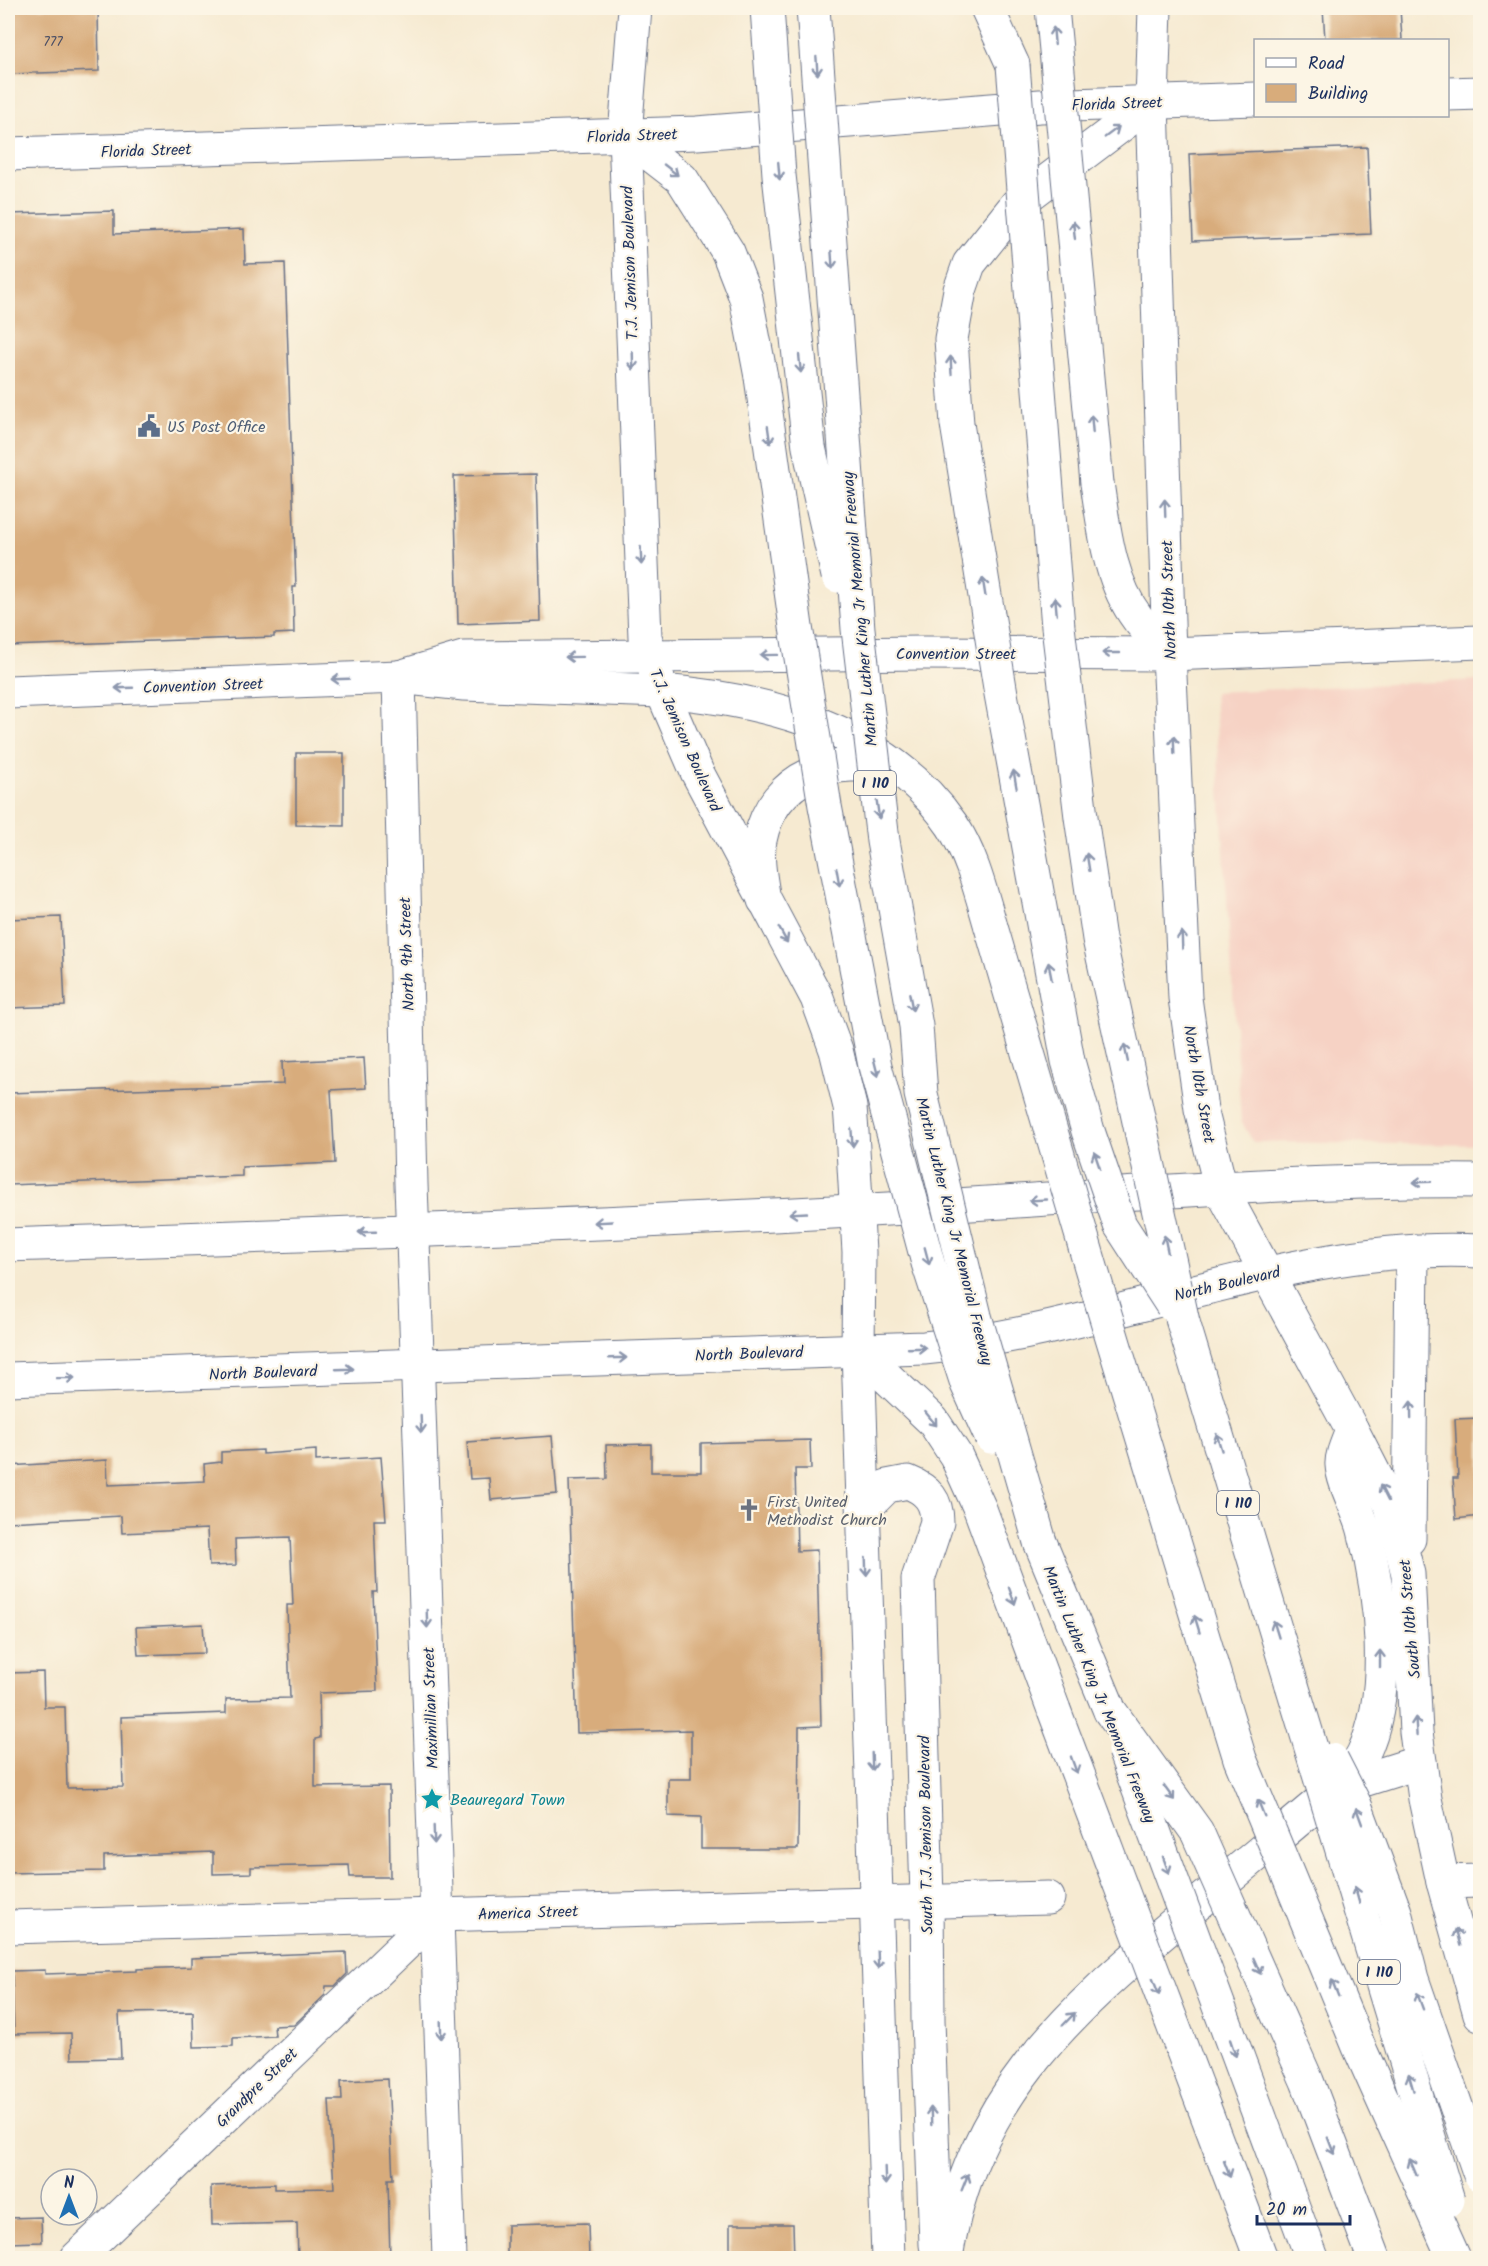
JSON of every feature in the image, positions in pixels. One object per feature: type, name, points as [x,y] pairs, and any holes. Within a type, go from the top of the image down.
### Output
[{"type":"main road","points":[[634,8],[625,135],[682,179],[728,252],[746,298],[761,377],[796,627],[825,806],[875,1066],[928,1263],[967,1384],[1040,1542]]},
{"type":"main road","points":[[767,8],[780,175],[809,447],[865,695]]},
{"type":"main road","name":"Martin Luther King Jr Memorial Freeway","points":[[813,8],[865,695],[883,841],[916,1026],[921,1094],[975,1316],[1040,1542],[1110,1711],[1312,2259]]},
{"type":"main road","points":[[987,8],[1013,65]]},
{"type":"main road","name":"I 110","points":[[1007,8],[1058,627],[1078,795],[1099,939],[1183,1322],[1420,2113],[1467,2259]]},
{"type":"main road","points":[[1052,8],[1097,483],[1112,564],[1125,597],[1138,619],[1169,654]]},
{"type":"main road","name":"North 10th Street","points":[[1155,8],[1152,102],[1169,654],[1185,998],[1202,1109],[1221,1189]]},
{"type":"main road","points":[[1449,94],[1480,93]]},
{"type":"main road","name":"Florida Street","points":[[8,154],[696,133],[1040,106],[1254,99]]},
{"type":"main road","points":[[1152,102],[1017,204],[969,264],[960,290],[951,339],[957,424],[1003,706],[1068,1061],[1088,1131],[1120,1225],[1183,1322]]},
{"type":"main road","name":"T.J. Jemison Boulevard","points":[[625,135],[644,628],[649,656],[696,772],[816,998],[836,1050],[849,1107],[857,1210],[858,1350]]},
{"type":"main road","name":"Convention Street","points":[[399,677],[463,658],[1169,654],[1480,642]]},
{"type":"main road","name":"Convention Street","points":[[8,692],[399,677],[464,684],[701,694],[795,714],[856,741],[920,787],[952,826],[971,863],[1240,1758],[1359,2047],[1454,2259]]},
{"type":"main road","name":"North 9th Street","points":[[399,677],[413,1230]]},
{"type":"main road","points":[[764,900],[760,876],[760,840],[772,810],[783,794],[798,781],[817,770],[832,766],[864,764],[901,772]]},
{"type":"main road","points":[[8,1245],[857,1210],[1221,1189],[1480,1181]]},
{"type":"main road","name":"South 10th Street","points":[[1221,1189],[1391,1506],[1408,1574],[1420,1762],[1443,1882],[1480,2014]]},
{"type":"main road","name":"Maximillian Street","points":[[413,1230],[449,2259]]},
{"type":"main road","name":"North Boulevard","points":[[8,1379],[858,1350],[976,1343],[1032,1333],[1264,1272],[1412,1252],[1480,1251]]},
{"type":"main road","points":[[1408,1574],[1412,1486],[1412,1252]]},
{"type":"main road","points":[[858,1350],[888,2259]]},
{"type":"main road","points":[[858,1350],[933,1421],[956,1456],[980,1509],[1261,2259]]},
{"type":"main road","points":[[946,2259],[951,2224],[962,2189],[985,2133],[1009,2091],[1031,2060],[1105,1982],[1335,1789],[1354,1770],[1369,1740],[1375,1722],[1380,1674],[1379,1626],[1372,1564],[1364,1528],[1341,1464],[1352,1430]]},
{"type":"main road","name":"South T.J. Jemison Boulevard","points":[[865,1508],[879,1491],[899,1482],[916,1485],[931,1497],[935,1505],[936,1522],[918,1579],[928,2020],[937,2259]]},
{"type":"main road","points":[[1292,1685],[1355,1805],[1395,1912],[1412,1979],[1480,2175]]},
{"type":"main road","points":[[1110,1711],[1197,1832],[1307,2081],[1374,2259]]},
{"type":"main road","points":[[1335,1789],[1420,1762]]},
{"type":"main road","points":[[1443,1882],[1480,1881]]},
{"type":"main road","name":"America Street","points":[[8,1927],[927,1899],[1048,1898]]},
{"type":"main road","name":"Grandpre Street","points":[[77,2259],[436,1914]]},
{"type":"shaded area","points":[[1480,680],[1480,1145],[1253,1142],[1241,1121],[1214,692]]},
{"type":"building","points":[[8,8],[98,8],[99,71],[8,74]]},
{"type":"building","points":[[1323,8],[1400,8],[1402,39],[1325,39]]},
{"type":"building","points":[[1367,147],[1371,234],[1193,241],[1189,154]]},
{"type":"building","name":"US Post Office","points":[[114,211],[114,234],[244,229],[245,264],[285,263],[296,587],[293,587],[294,633],[274,634],[274,637],[8,646],[8,214]]},
{"type":"building","points":[[536,474],[540,621],[458,624],[454,476]]},
{"type":"building","points":[[296,753],[344,753],[344,826],[296,825]]},
{"type":"building","points":[[61,917],[65,1006],[8,1008],[8,919]]},
{"type":"building","points":[[364,1058],[366,1088],[331,1090],[335,1163],[242,1167],[242,1176],[8,1185],[8,1093],[283,1084],[282,1062]]},
{"type":"building","points":[[1480,1418],[1480,1516],[1456,1519],[1453,1478],[1458,1478],[1455,1419]]},
{"type":"building","points":[[552,1436],[557,1494],[491,1500],[489,1478],[470,1479],[467,1442]]},
{"type":"building","points":[[810,1440],[811,1469],[795,1469],[797,1551],[817,1550],[821,1726],[799,1727],[798,1849],[701,1849],[701,1817],[668,1816],[668,1779],[691,1779],[691,1730],[577,1733],[569,1480],[607,1479],[606,1445],[651,1444],[651,1472],[701,1472],[701,1443]]},
{"type":"building","points":[[263,1450],[263,1454],[316,1450],[316,1461],[381,1457],[386,1520],[374,1520],[377,1592],[373,1592],[377,1691],[319,1693],[320,1738],[315,1739],[315,1787],[389,1786],[390,1877],[350,1877],[349,1865],[251,1867],[251,1873],[213,1874],[213,1852],[104,1856],[104,1871],[8,1873],[8,1673],[43,1672],[44,1707],[65,1707],[67,1788],[123,1787],[121,1717],[226,1713],[226,1699],[290,1698],[287,1605],[293,1605],[290,1537],[235,1539],[236,1565],[209,1566],[207,1529],[122,1533],[121,1516],[8,1522],[8,1466],[107,1460],[108,1485],[205,1481],[204,1464],[221,1462],[221,1452]]},
{"type":"building","points":[[203,1624],[205,1653],[138,1655],[136,1627]]},
{"type":"building","points":[[346,1952],[347,1974],[335,1986],[326,1986],[325,1995],[294,2025],[274,2026],[275,2036],[233,2038],[233,2046],[194,2047],[193,2012],[119,2013],[121,2058],[72,2059],[71,2033],[14,2034],[12,1971],[45,1970],[45,1974],[137,1971],[137,1969],[191,1967],[191,1958]]},
{"type":"building","points":[[388,2079],[393,2179],[388,2179],[390,2259],[298,2259],[297,2223],[212,2225],[211,2186],[275,2184],[275,2189],[334,2188],[329,2100],[342,2100],[341,2081]]},
{"type":"building","points":[[39,2217],[42,2242],[8,2243],[8,2218]]},
{"type":"building","points":[[588,2223],[589,2259],[507,2259],[507,2225]]},
{"type":"building","points":[[730,2224],[793,2224],[794,2259],[730,2259]]},
{"type":"place","name":"US Post Office","points":[[149,426]]},
{"type":"place","name":"First United Methodist Church","points":[[749,1510]]},
{"type":"place","name":"Beauregard Town","points":[[432,1799]]}]
